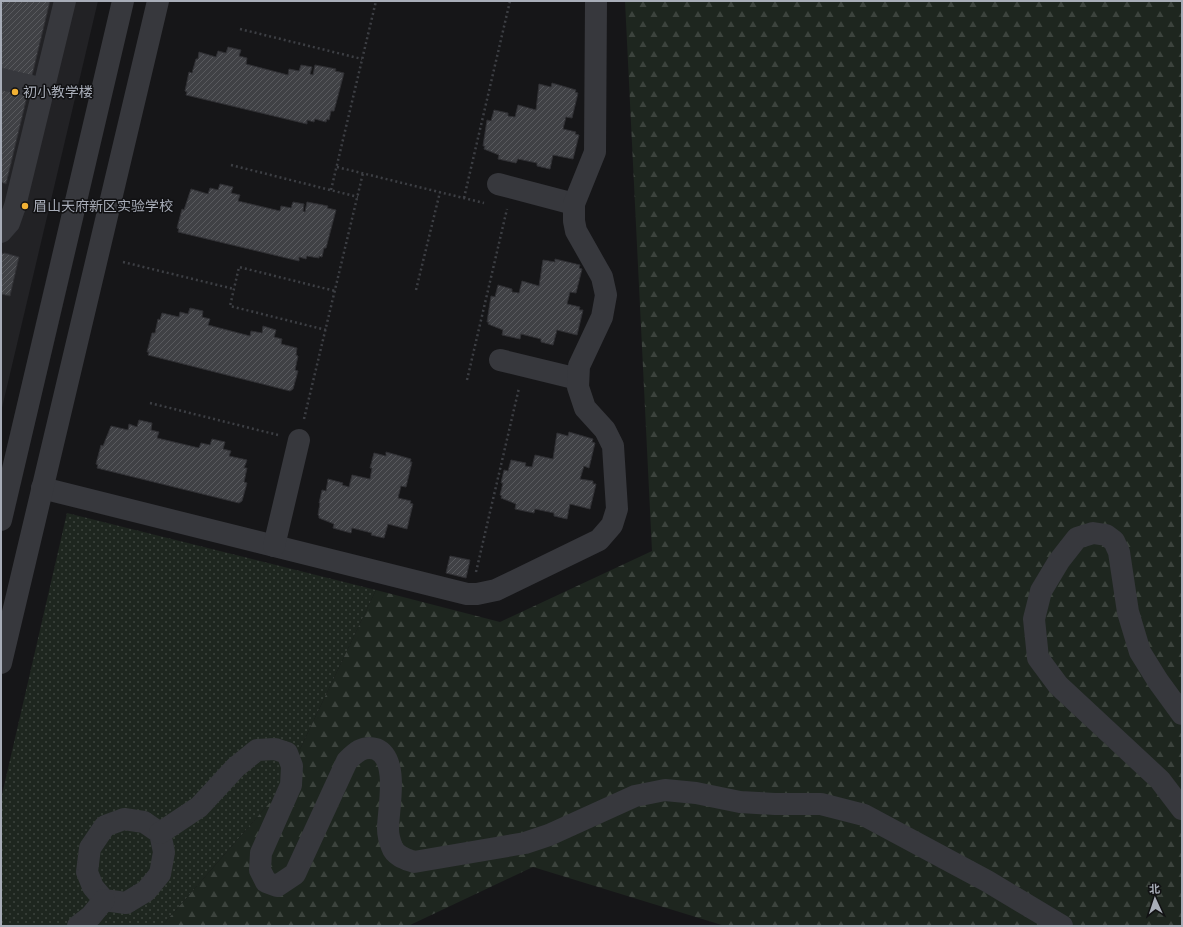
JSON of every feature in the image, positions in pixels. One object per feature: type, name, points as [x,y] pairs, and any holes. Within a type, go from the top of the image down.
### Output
[{"type":"street","points":[[1,232],[9,223],[16,206],[65,1]]},
{"type":"street","points":[[1,520],[124,1]]},
{"type":"street","points":[[1,663],[158,1]]},
{"type":"street","points":[[42,488],[470,594],[496,590],[591,546],[603,537],[616,517],[618,501],[613,446],[605,430],[585,408],[578,387],[578,379],[582,358],[602,318],[606,296],[602,277],[576,231],[574,221],[574,204],[595,152],[596,1]]},
{"type":"street","points":[[1,79],[44,89]]},
{"type":"street","points":[[498,184],[574,204]]},
{"type":"street","points":[[500,360],[578,379]]},
{"type":"street","points":[[274,546],[299,440]]},
{"type":"street","points":[[1182,714],[1158,681],[1140,652],[1128,612],[1119,552],[1114,541],[1106,535],[1093,533],[1077,538],[1059,561],[1041,591],[1034,619],[1038,658],[1058,685],[1160,780],[1182,809]]},
{"type":"street","points":[[160,833],[199,807],[236,766],[257,750],[275,749],[287,753],[292,766],[291,785],[261,853],[260,870],[266,882],[277,886],[295,874],[346,761],[358,751],[370,747],[381,751],[388,763],[391,776],[388,831],[392,849],[402,858],[414,862],[525,843],[548,835],[635,796],[664,790],[696,793],[740,802],[821,804],[864,815],[987,881],[1062,926]]},
{"type":"street","points":[[124,819],[144,822],[160,833],[164,852],[160,874],[146,891],[126,903],[104,900],[93,887],[87,872],[90,848],[105,826],[124,819]]},
{"type":"street","points":[[78,926],[90,916],[104,900]]},
{"type":"path","points":[[331,190],[376,1]]},
{"type":"path","points":[[464,198],[510,1]]},
{"type":"path","points":[[240,29],[362,59]]},
{"type":"path","points":[[231,166],[358,197]]},
{"type":"path","points":[[337,167],[486,204]]},
{"type":"path","points":[[150,403],[299,440],[363,173]]},
{"type":"path","points":[[416,290],[440,192]]},
{"type":"path","points":[[500,207],[515,211]]},
{"type":"path","points":[[467,380],[507,209]]},
{"type":"path","points":[[123,262],[234,289]]},
{"type":"path","points":[[326,330],[230,306],[240,267],[335,291]]},
{"type":"path","points":[[470,594],[525,366]]},
{"type":"shaded area","name":"眉山天府新区实验学校","points":[[1,1],[98,1],[1,412]]},
{"type":"green space","points":[[625,1],[1182,1],[1182,926],[725,926],[533,867],[408,926],[162,926],[280,791],[376,590],[500,622],[652,551]]},
{"type":"green space","points":[[67,513],[376,590],[280,791],[162,926],[1,926],[1,799]]},
{"type":"building","name":"初小教学楼","points":[[1,1],[50,1],[6,184],[1,182]]},
{"type":"building","points":[[228,47],[241,50],[239,56],[247,58],[246,64],[288,75],[289,69],[299,71],[301,65],[312,67],[310,74],[313,75],[315,65],[336,69],[335,71],[344,73],[334,111],[331,111],[329,120],[327,119],[326,122],[315,119],[314,122],[307,120],[307,124],[186,95],[187,92],[185,91],[189,72],[192,73],[196,59],[198,59],[199,52],[216,57],[218,51],[226,53]]},
{"type":"building","points":[[552,83],[576,90],[575,92],[578,93],[572,118],[566,117],[563,129],[576,132],[575,134],[579,135],[573,159],[553,155],[550,169],[537,166],[537,163],[518,159],[516,163],[498,159],[499,155],[484,149],[485,146],[483,146],[487,120],[491,121],[494,110],[508,113],[508,116],[515,117],[518,105],[536,110],[539,84],[551,87]]},
{"type":"building","points":[[220,184],[233,187],[231,193],[240,195],[238,201],[280,211],[281,206],[291,208],[293,202],[304,204],[303,211],[305,212],[307,202],[328,206],[327,208],[336,210],[326,248],[324,248],[322,257],[307,256],[306,259],[299,257],[299,261],[178,232],[179,229],[177,228],[182,209],[184,210],[191,189],[208,194],[210,188],[218,190]]},
{"type":"building","points":[[5,253],[19,257],[10,296],[1,294],[1,254]]},
{"type":"building","points":[[555,259],[580,265],[579,268],[582,269],[576,293],[570,292],[567,304],[580,307],[579,310],[583,310],[577,335],[557,330],[553,345],[541,342],[541,339],[521,334],[520,339],[502,335],[503,330],[488,324],[489,322],[487,322],[491,296],[495,297],[498,285],[512,289],[512,292],[519,293],[522,281],[539,286],[543,260],[555,262]]},
{"type":"building","points":[[190,308],[203,311],[202,317],[210,319],[208,325],[250,336],[251,331],[262,333],[263,326],[276,330],[274,337],[282,339],[281,344],[297,348],[296,355],[298,356],[295,370],[298,371],[293,389],[290,391],[148,355],[149,352],[147,352],[152,333],[155,333],[158,319],[160,320],[162,313],[179,317],[180,312],[188,314]]},
{"type":"building","points":[[139,420],[152,423],[151,430],[159,432],[157,438],[199,448],[201,443],[210,445],[212,439],[225,442],[223,449],[231,451],[229,456],[247,460],[244,468],[247,468],[244,482],[247,483],[242,501],[239,503],[97,468],[98,465],[96,464],[101,445],[103,446],[111,426],[128,430],[129,424],[137,427]]},
{"type":"building","points":[[569,432],[593,439],[592,442],[595,443],[589,468],[584,466],[580,479],[593,481],[593,484],[596,484],[590,509],[570,504],[567,519],[554,516],[554,513],[535,509],[534,513],[515,509],[516,504],[501,498],[502,496],[500,495],[503,483],[501,483],[504,470],[508,471],[511,460],[526,463],[525,466],[532,467],[535,455],[553,459],[557,433],[568,436]]},
{"type":"building","points":[[386,452],[411,459],[410,462],[412,462],[406,487],[401,486],[398,498],[411,501],[410,503],[413,504],[407,529],[388,524],[384,538],[352,528],[351,533],[333,528],[334,524],[319,518],[319,503],[322,490],[326,491],[328,479],[343,483],[342,485],[349,487],[352,475],[370,479],[372,468],[370,468],[374,453],[386,456]]},
{"type":"building","points":[[450,556],[470,560],[466,578],[446,573]]},
{"type":"place","name":"初小教学楼","points":[[15,92]]},
{"type":"place","name":"眉山天府新区实验学校","points":[[25,206]]}]
